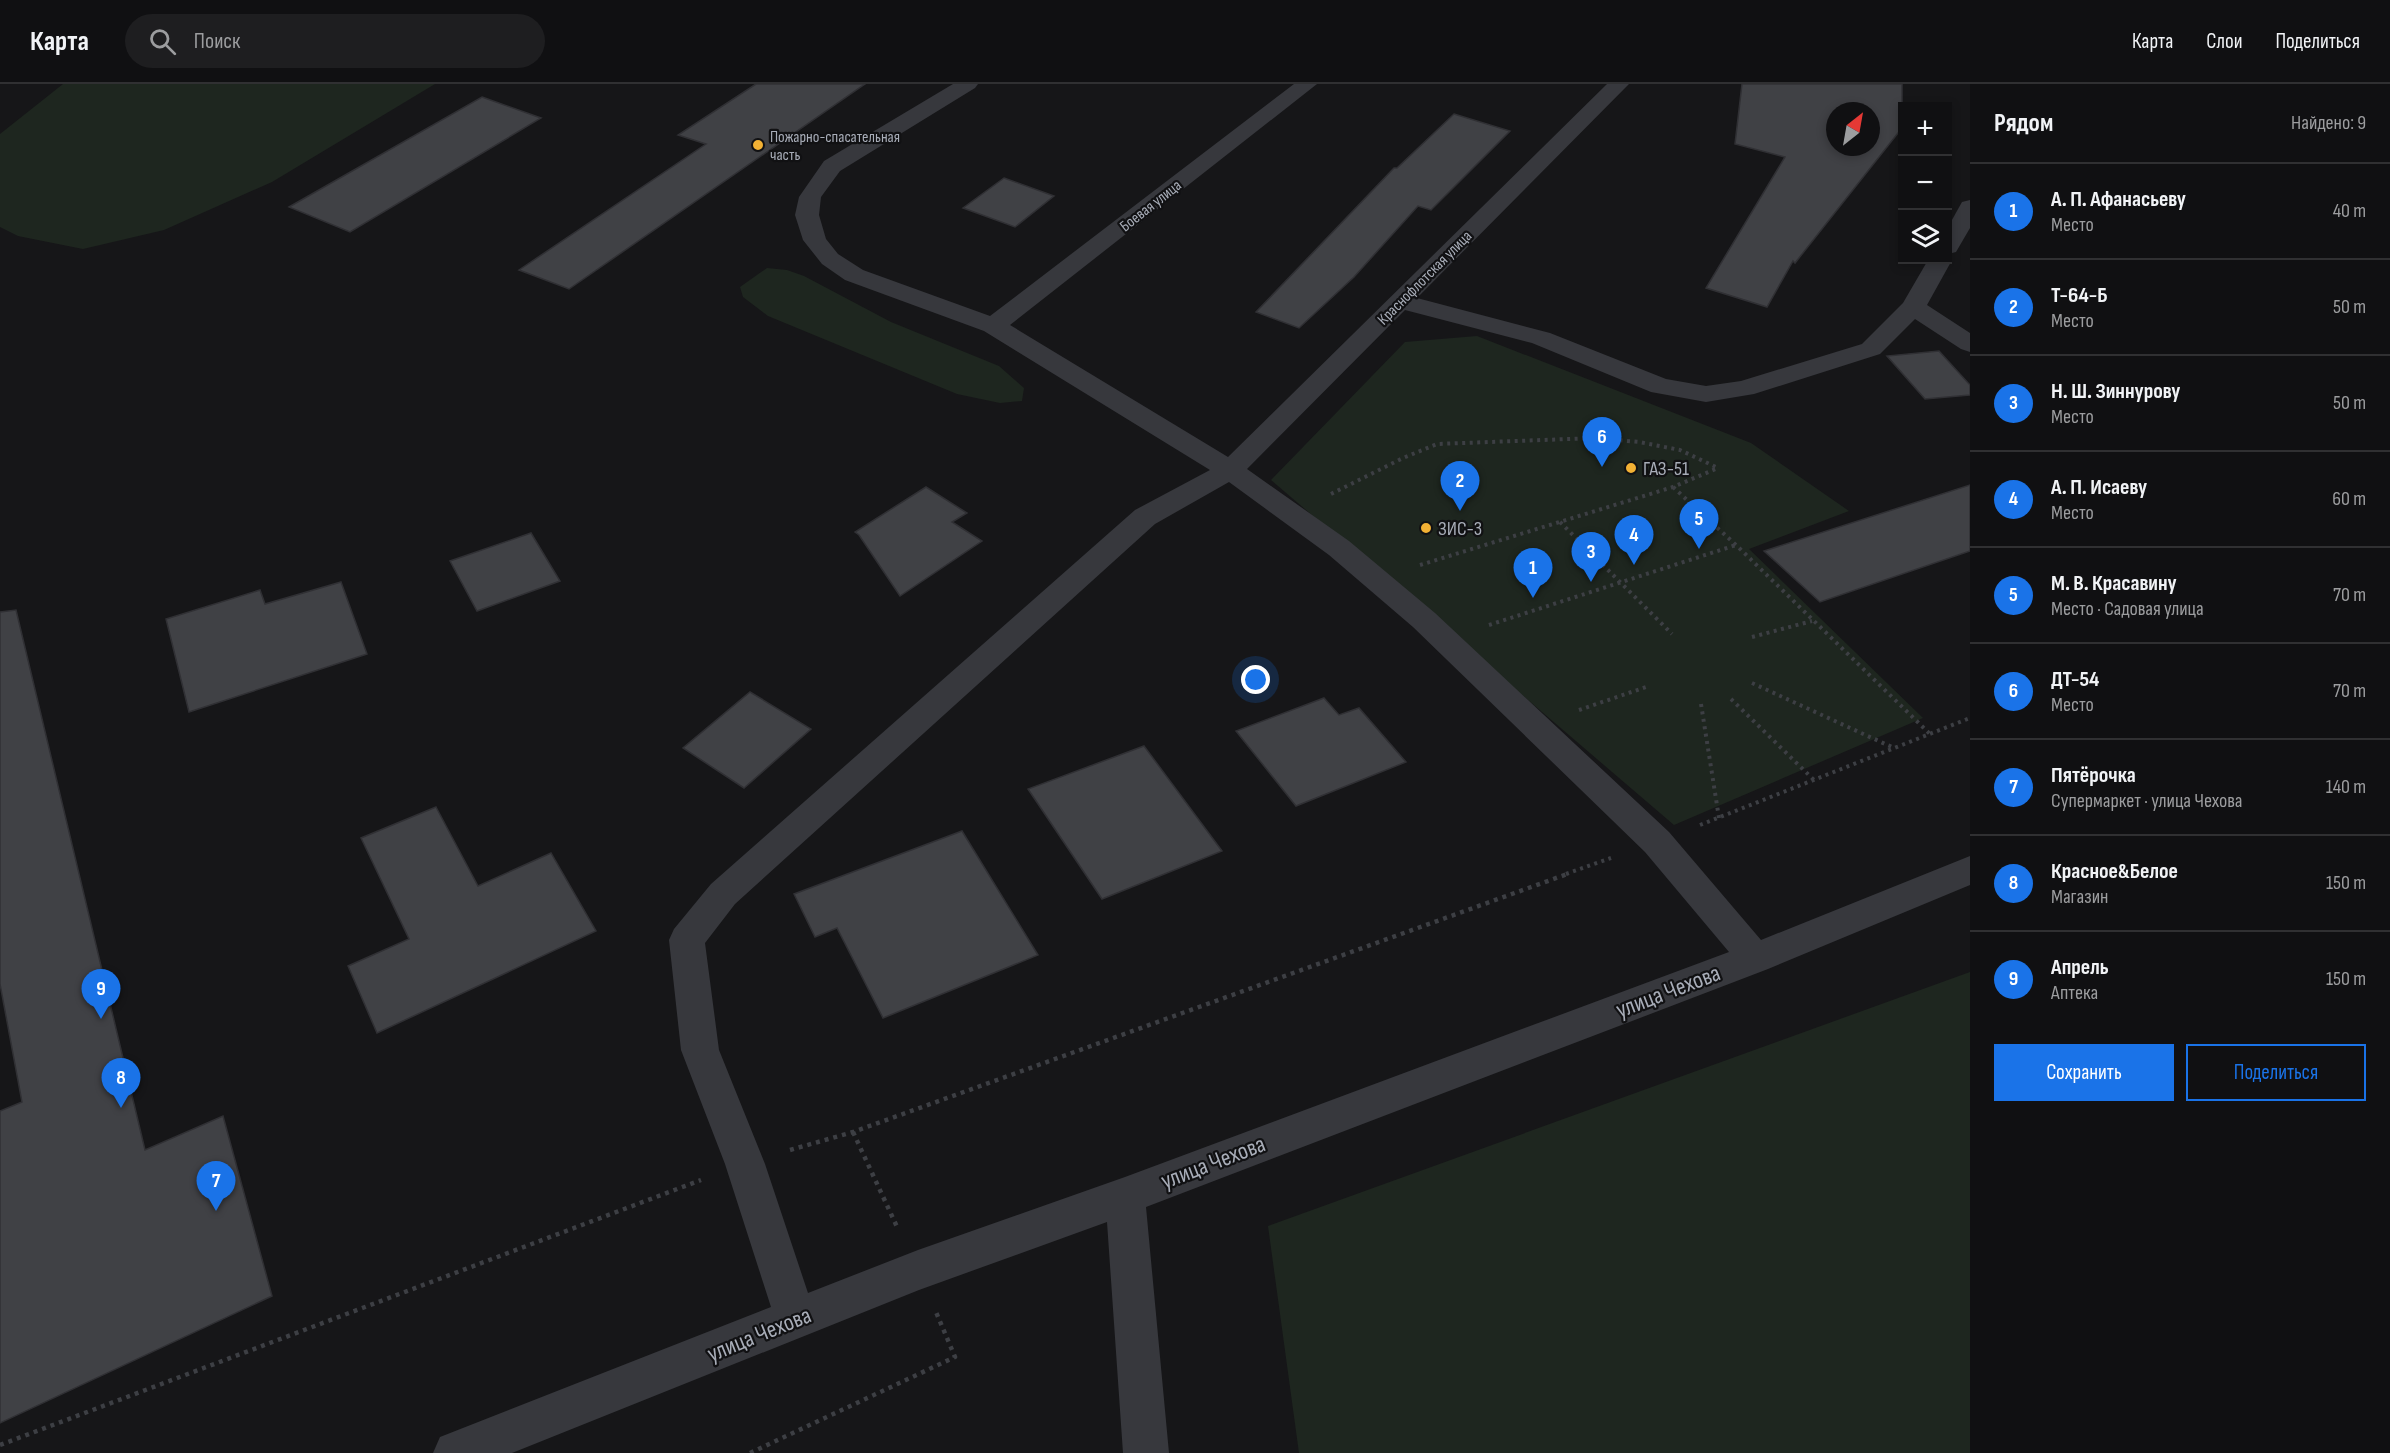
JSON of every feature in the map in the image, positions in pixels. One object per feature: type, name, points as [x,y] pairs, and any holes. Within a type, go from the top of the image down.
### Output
[{"type":"street","points":[[968,84],[832,166],[810,197],[807,215],[814,240],[830,259],[854,275],[993,326],[1230,470],[1339,548],[1424,620],[1657,842],[1755,958]]},
{"type":"street","name":"Боевая улица","points":[[993,326],[1307,84]]},
{"type":"street","name":"Краснофлотская улица","points":[[796,1320],[745,1164],[700,1050],[687,940],[723,894],[1145,517],[1230,470],[1619,84]]},
{"type":"street","points":[[1952,238],[1970,207]]},
{"type":"street","points":[[1400,301],[1541,338],[1660,386],[1706,394],[1745,388],[1871,349],[1913,307],[1938,264]]},
{"type":"street","points":[[1913,307],[1970,344]]},
{"type":"street","name":"улица Чехова","points":[[456,1453],[918,1270],[1125,1196],[1755,958],[1970,870]]},
{"type":"street","points":[[1125,1196],[1146,1453]]},
{"type":"path","points":[[1325,497],[1403,458],[1437,444],[1595,438],[1639,442],[1680,450],[1718,468],[1673,487],[1419,566]]},
{"type":"path","points":[[1673,487],[1736,544],[1930,734]]},
{"type":"path","points":[[1560,522],[1672,634]]},
{"type":"path","points":[[1488,626],[1736,544]]},
{"type":"path","points":[[1752,637],[1813,620]]},
{"type":"path","points":[[1752,683],[1895,748]]},
{"type":"path","points":[[1578,711],[1649,686]]},
{"type":"path","points":[[1731,699],[1814,780]]},
{"type":"path","points":[[1701,704],[1719,818]]},
{"type":"path","points":[[0,1445],[745,1164],[853,1132],[1657,842],[1970,718]]},
{"type":"shaded area","points":[[63,84],[435,84],[272,182],[164,230],[83,249],[18,236],[0,227],[0,134]]},
{"type":"shaded area","points":[[767,268],[787,270],[804,276],[891,322],[999,366],[1024,388],[1022,401],[1000,403],[957,394],[768,316],[743,297],[740,287]]},
{"type":"shaded area","points":[[1477,336],[1751,443],[1849,511],[1749,549],[1923,718],[1674,825],[1271,480],[1405,342]]},
{"type":"shaded area","points":[[1970,972],[1970,1453],[1299,1453],[1268,1226]]},
{"type":"building","points":[[756,84],[865,84],[569,289],[519,270],[706,144],[678,135]]},
{"type":"building","points":[[1742,84],[1902,84],[1902,102],[1898,102],[1898,133],[1880,156],[1880,102],[1826,102],[1826,156],[1880,156],[1795,263],[1793,261],[1767,307],[1706,288],[1785,157],[1735,144]]},
{"type":"building","points":[[482,97],[541,118],[350,232],[289,207]]},
{"type":"building","points":[[1454,114],[1510,131],[1431,210],[1418,206],[1354,277],[1299,328],[1256,312],[1394,168],[1397,168]]},
{"type":"building","points":[[1004,178],[1054,196],[1015,227],[963,208]]},
{"type":"building","points":[[1939,351],[1970,385],[1970,395],[1925,399],[1887,356]]},
{"type":"building","points":[[1970,485],[1970,551],[1820,602],[1764,551]]},
{"type":"building","points":[[926,487],[967,513],[952,522],[982,541],[900,596],[855,532]]},
{"type":"building","points":[[531,533],[560,581],[477,611],[450,561]]},
{"type":"building","points":[[341,582],[367,654],[189,712],[166,619],[260,590],[265,604]]},
{"type":"building","points":[[16,610],[145,1150],[223,1116],[272,1296],[0,1423],[0,1111],[22,1102],[0,984],[0,612]]},
{"type":"building","points":[[750,692],[811,729],[744,788],[683,748]]},
{"type":"building","points":[[1324,698],[1339,715],[1359,708],[1406,762],[1296,806],[1236,731]]},
{"type":"building","points":[[1144,746],[1222,851],[1102,899],[1028,789]]},
{"type":"building","points":[[436,807],[478,886],[551,853],[596,931],[377,1033],[348,966],[409,939],[361,838]]},
{"type":"building","points":[[962,831],[1038,955],[883,1018],[837,928],[815,937],[794,894]]},
{"type":"place","name":"Пожарно-спасательная часть","points":[[758,145]]},
{"type":"place","name":"ДТ-54","points":[[1602,467]]},
{"type":"place","name":"ГАЗ-51","points":[[1631,468]]},
{"type":"place","name":"Т-64-Б","points":[[1460,511]]},
{"type":"place","name":"ЗИС-3","points":[[1426,528]]},
{"type":"place","name":"М. В. Красавину","points":[[1699,549]]},
{"type":"place","name":"А. П. Исаеву","points":[[1634,565]]},
{"type":"place","name":"Н. Ш. Зиннурову","points":[[1591,582]]},
{"type":"place","name":"А. П. Афанасьеву","points":[[1533,598]]},
{"type":"place","name":"Апрель","points":[[101,1019]]},
{"type":"place","name":"Красное&Белое","points":[[121,1108]]},
{"type":"place","name":"Пятёрочка","points":[[216,1211]]}]
